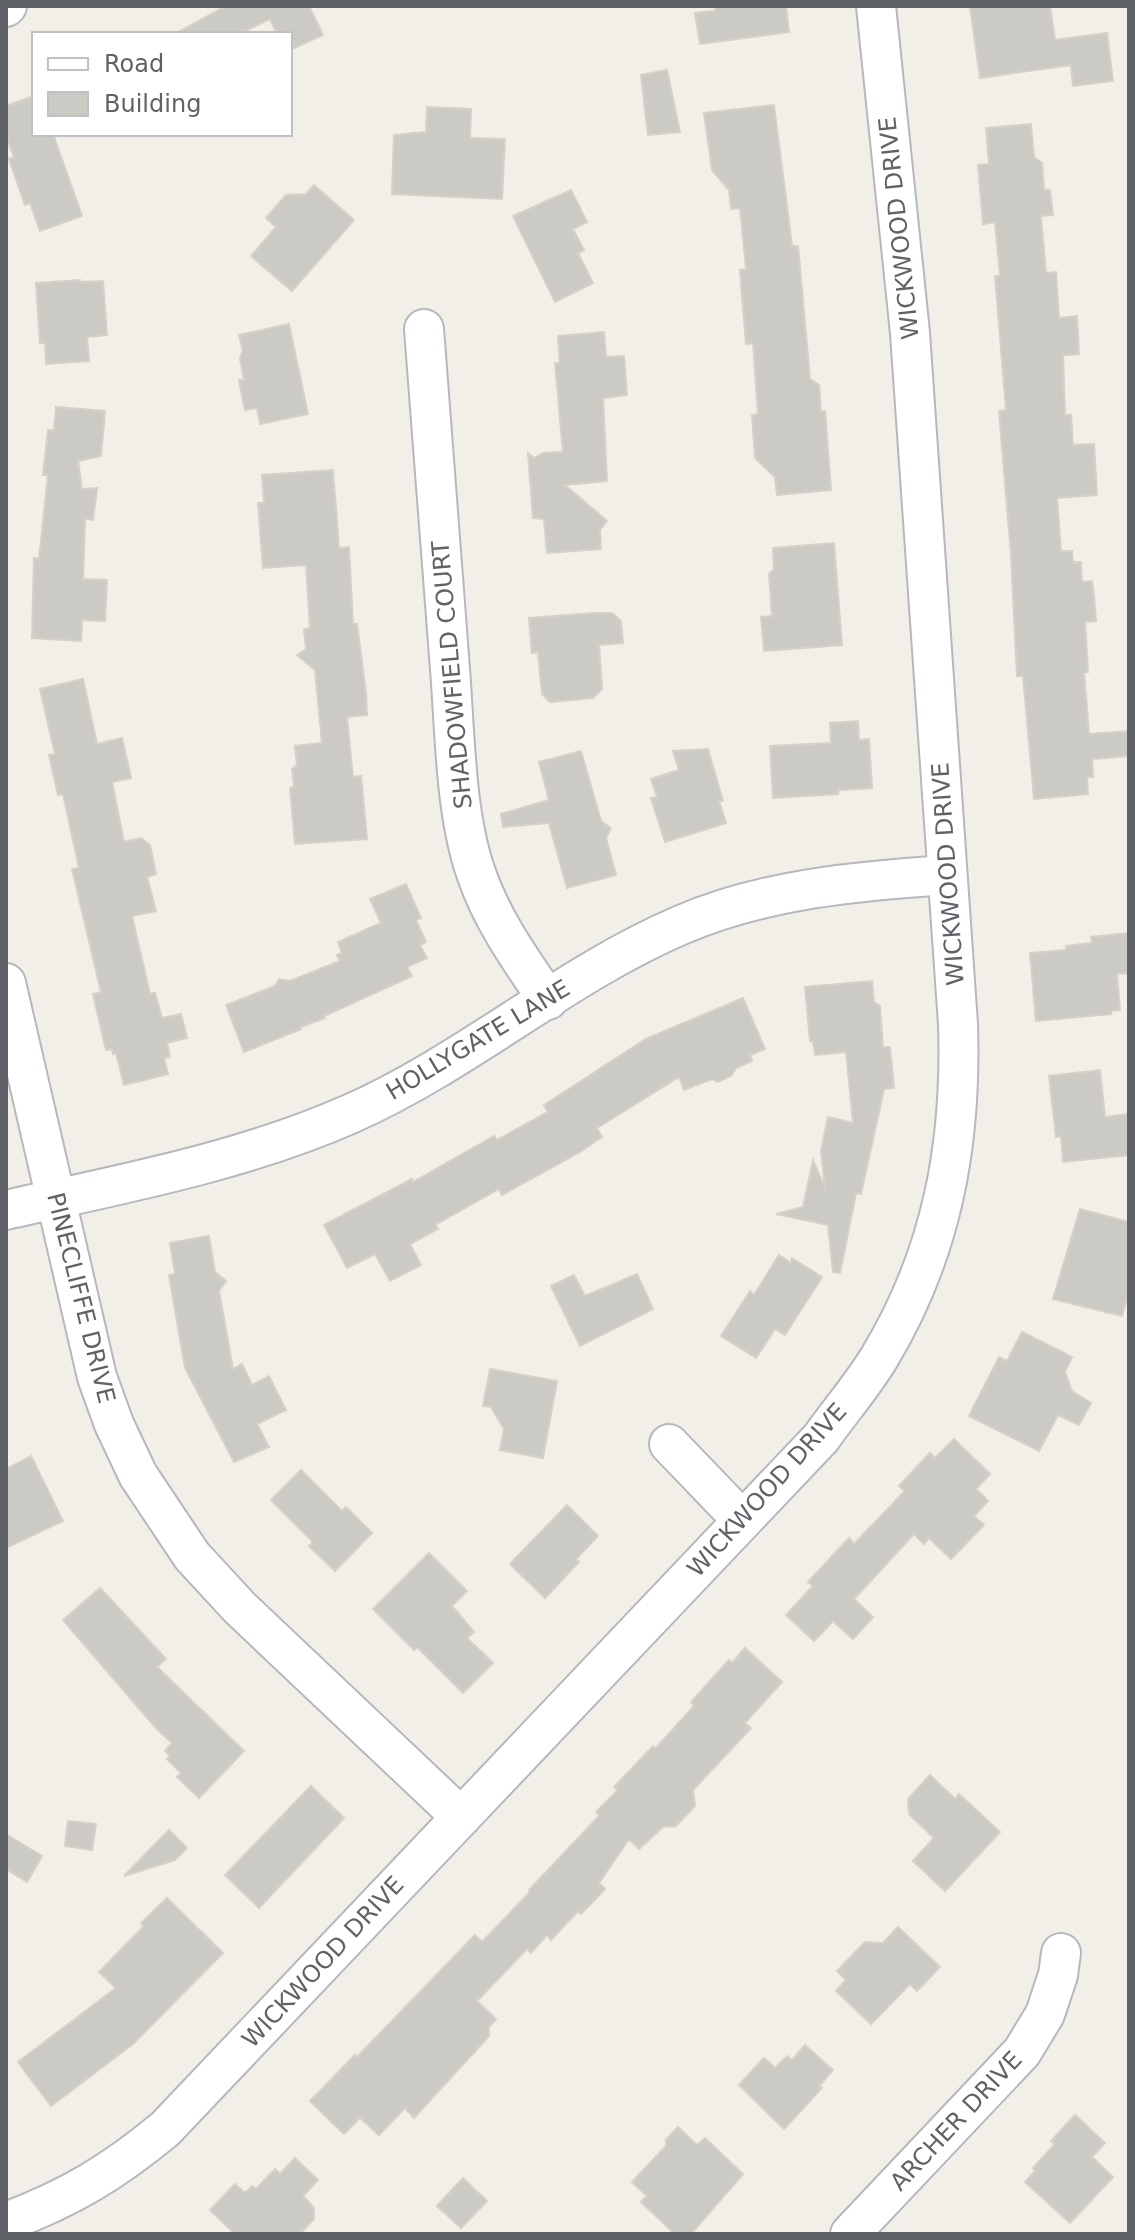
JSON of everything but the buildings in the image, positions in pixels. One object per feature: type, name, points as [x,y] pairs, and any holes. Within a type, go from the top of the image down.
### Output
[{"type":"street","name":"WICKWOOD DRIVE","points":[[6,2222],[55,2203],[99,2179],[165,2129],[821,1438],[877,1361],[927,1257],[950,1169],[960,1081],[910,333],[876,6]]},
{"type":"street","name":"SHADOWFIELD COURT","points":[[424,329],[457,761],[466,835],[475,872],[492,913],[509,944],[548,1000]]},
{"type":"street","name":"HOLLYGATE LANE","points":[[6,1210],[208,1163],[349,1115],[416,1081],[614,959],[668,932],[717,913],[782,894],[870,881],[947,875]]},
{"type":"street","name":"PINECLIFFE DRIVE","points":[[6,983],[97,1377],[126,1449],[161,1512],[192,1556],[240,1608],[461,1817]]},
{"type":"street","points":[[669,1444],[742,1520]]},
{"type":"street","name":"ARCHER DRIVE","points":[[850,2234],[1022,2052],[1045,2014],[1058,1975],[1061,1953]]}]
